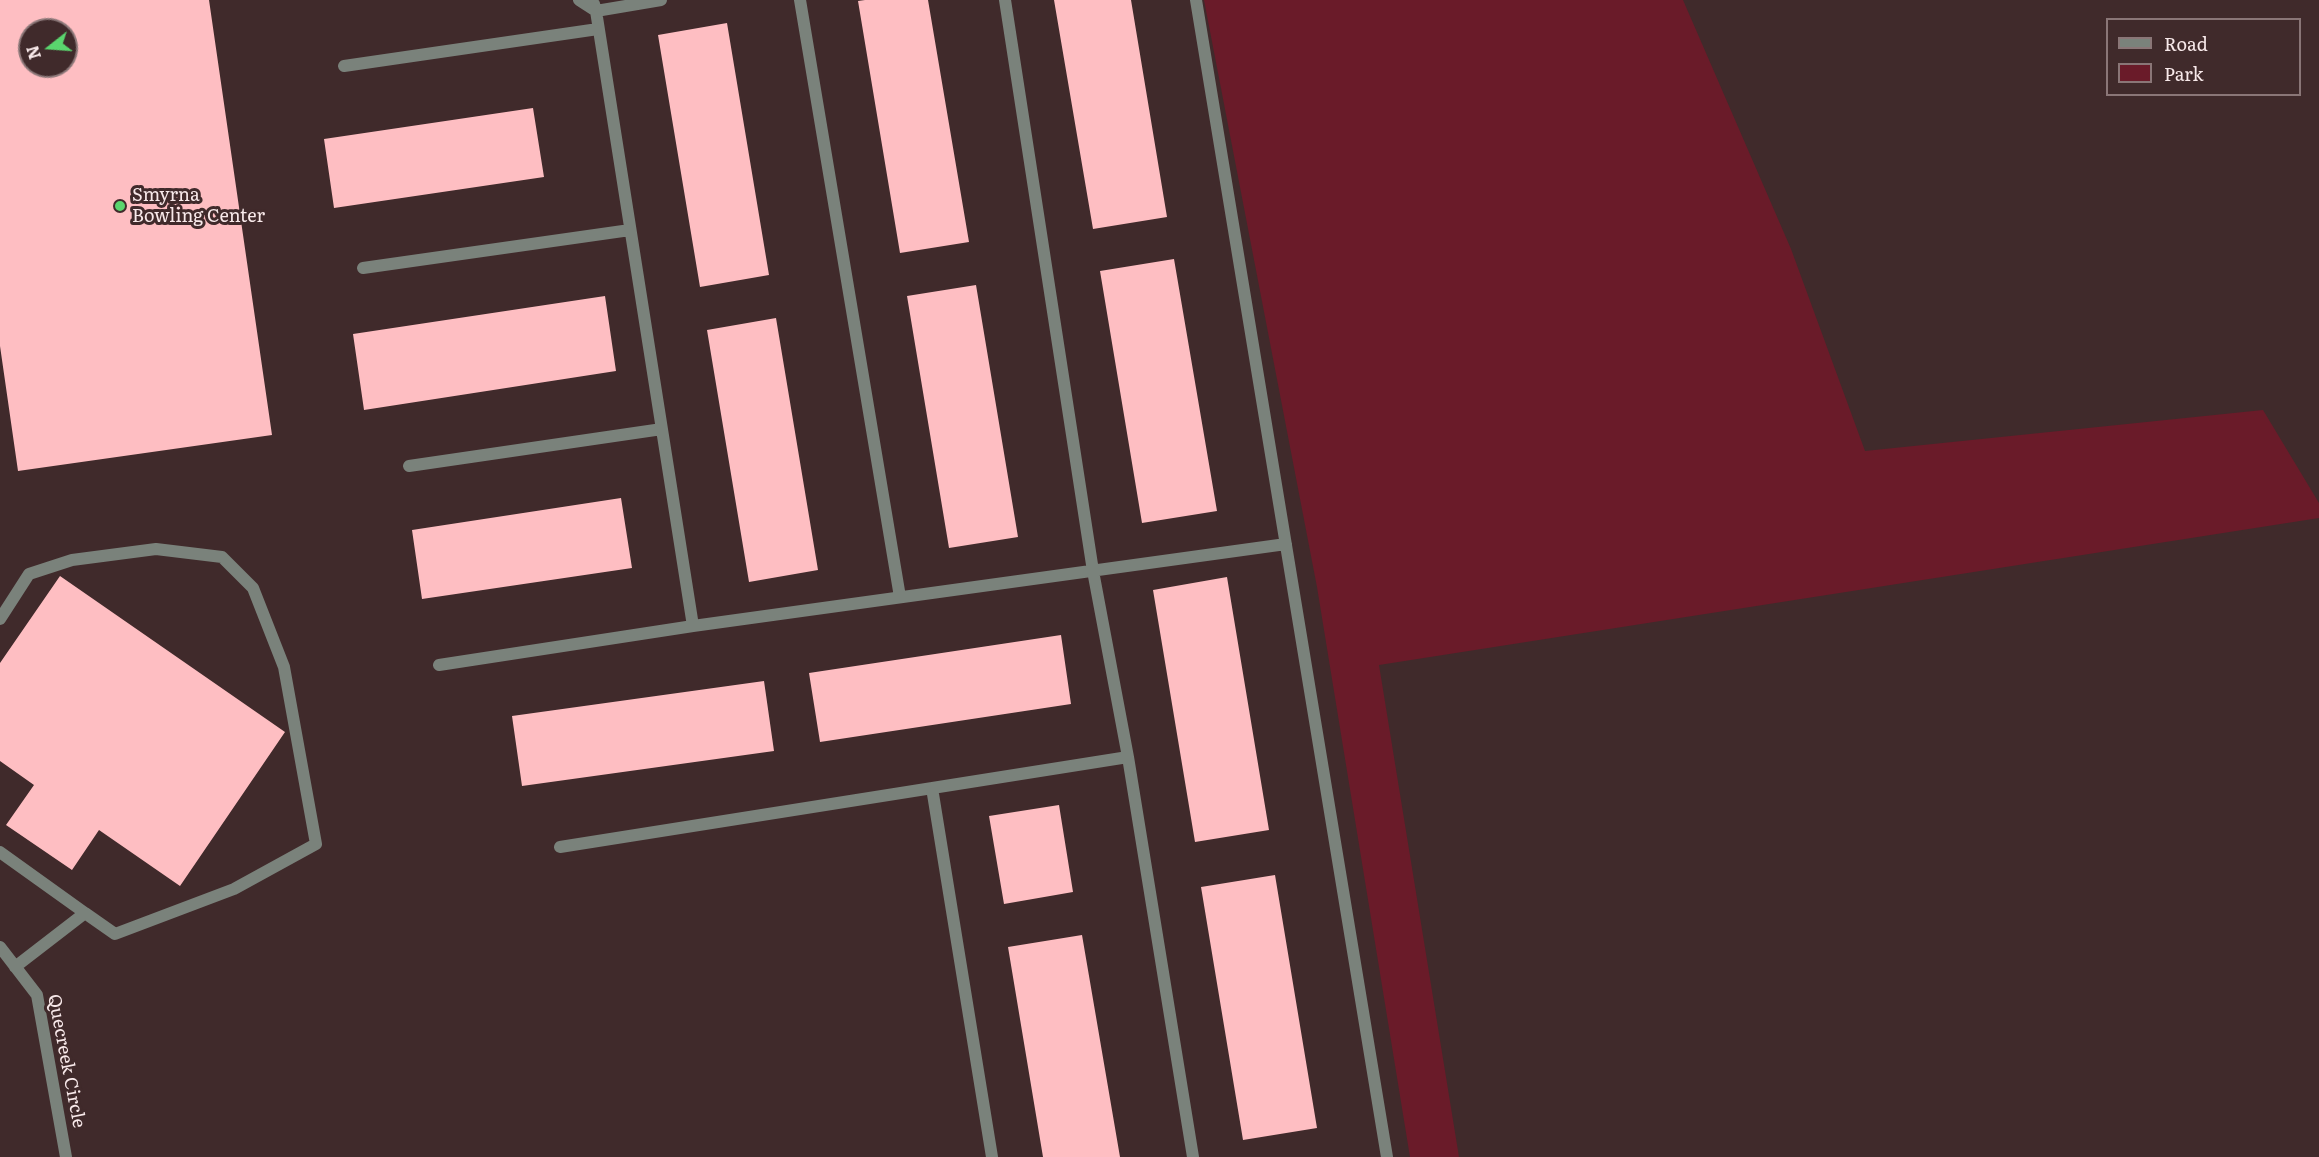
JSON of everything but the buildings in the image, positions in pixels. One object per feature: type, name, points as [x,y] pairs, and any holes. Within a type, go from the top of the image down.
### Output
[{"type":"street","points":[[579,0],[595,5],[661,0]]},
{"type":"street","points":[[800,0],[900,597]]},
{"type":"street","points":[[1005,0],[1093,571],[1128,757],[1192,1157]]},
{"type":"street","points":[[1196,0],[1387,1157]]},
{"type":"street","points":[[595,5],[693,626]]},
{"type":"street","points":[[344,66],[598,29]]},
{"type":"street","points":[[363,268],[630,230]]},
{"type":"street","points":[[409,466],[662,429]]},
{"type":"street","points":[[438,665],[693,626],[1286,544]]},
{"type":"street","points":[[0,620],[30,574],[72,560],[156,549],[222,557],[253,588],[284,667],[316,844],[234,889],[115,934],[0,852]]},
{"type":"street","points":[[561,847],[1128,757]]},
{"type":"street","points":[[932,788],[992,1157]]},
{"type":"street","points":[[15,967],[85,913]]},
{"type":"street","name":"Quecreek Circle","points":[[0,947],[37,995],[66,1157]]},
{"type":"green space","points":[[1204,0],[1683,0],[1791,249],[1865,451],[2263,410],[2319,503],[2319,518],[1379,665],[1459,1157],[1410,1157],[1317,587]]},
{"type":"place","name":"Smyrna Bowling Center","points":[[120,206]]}]
